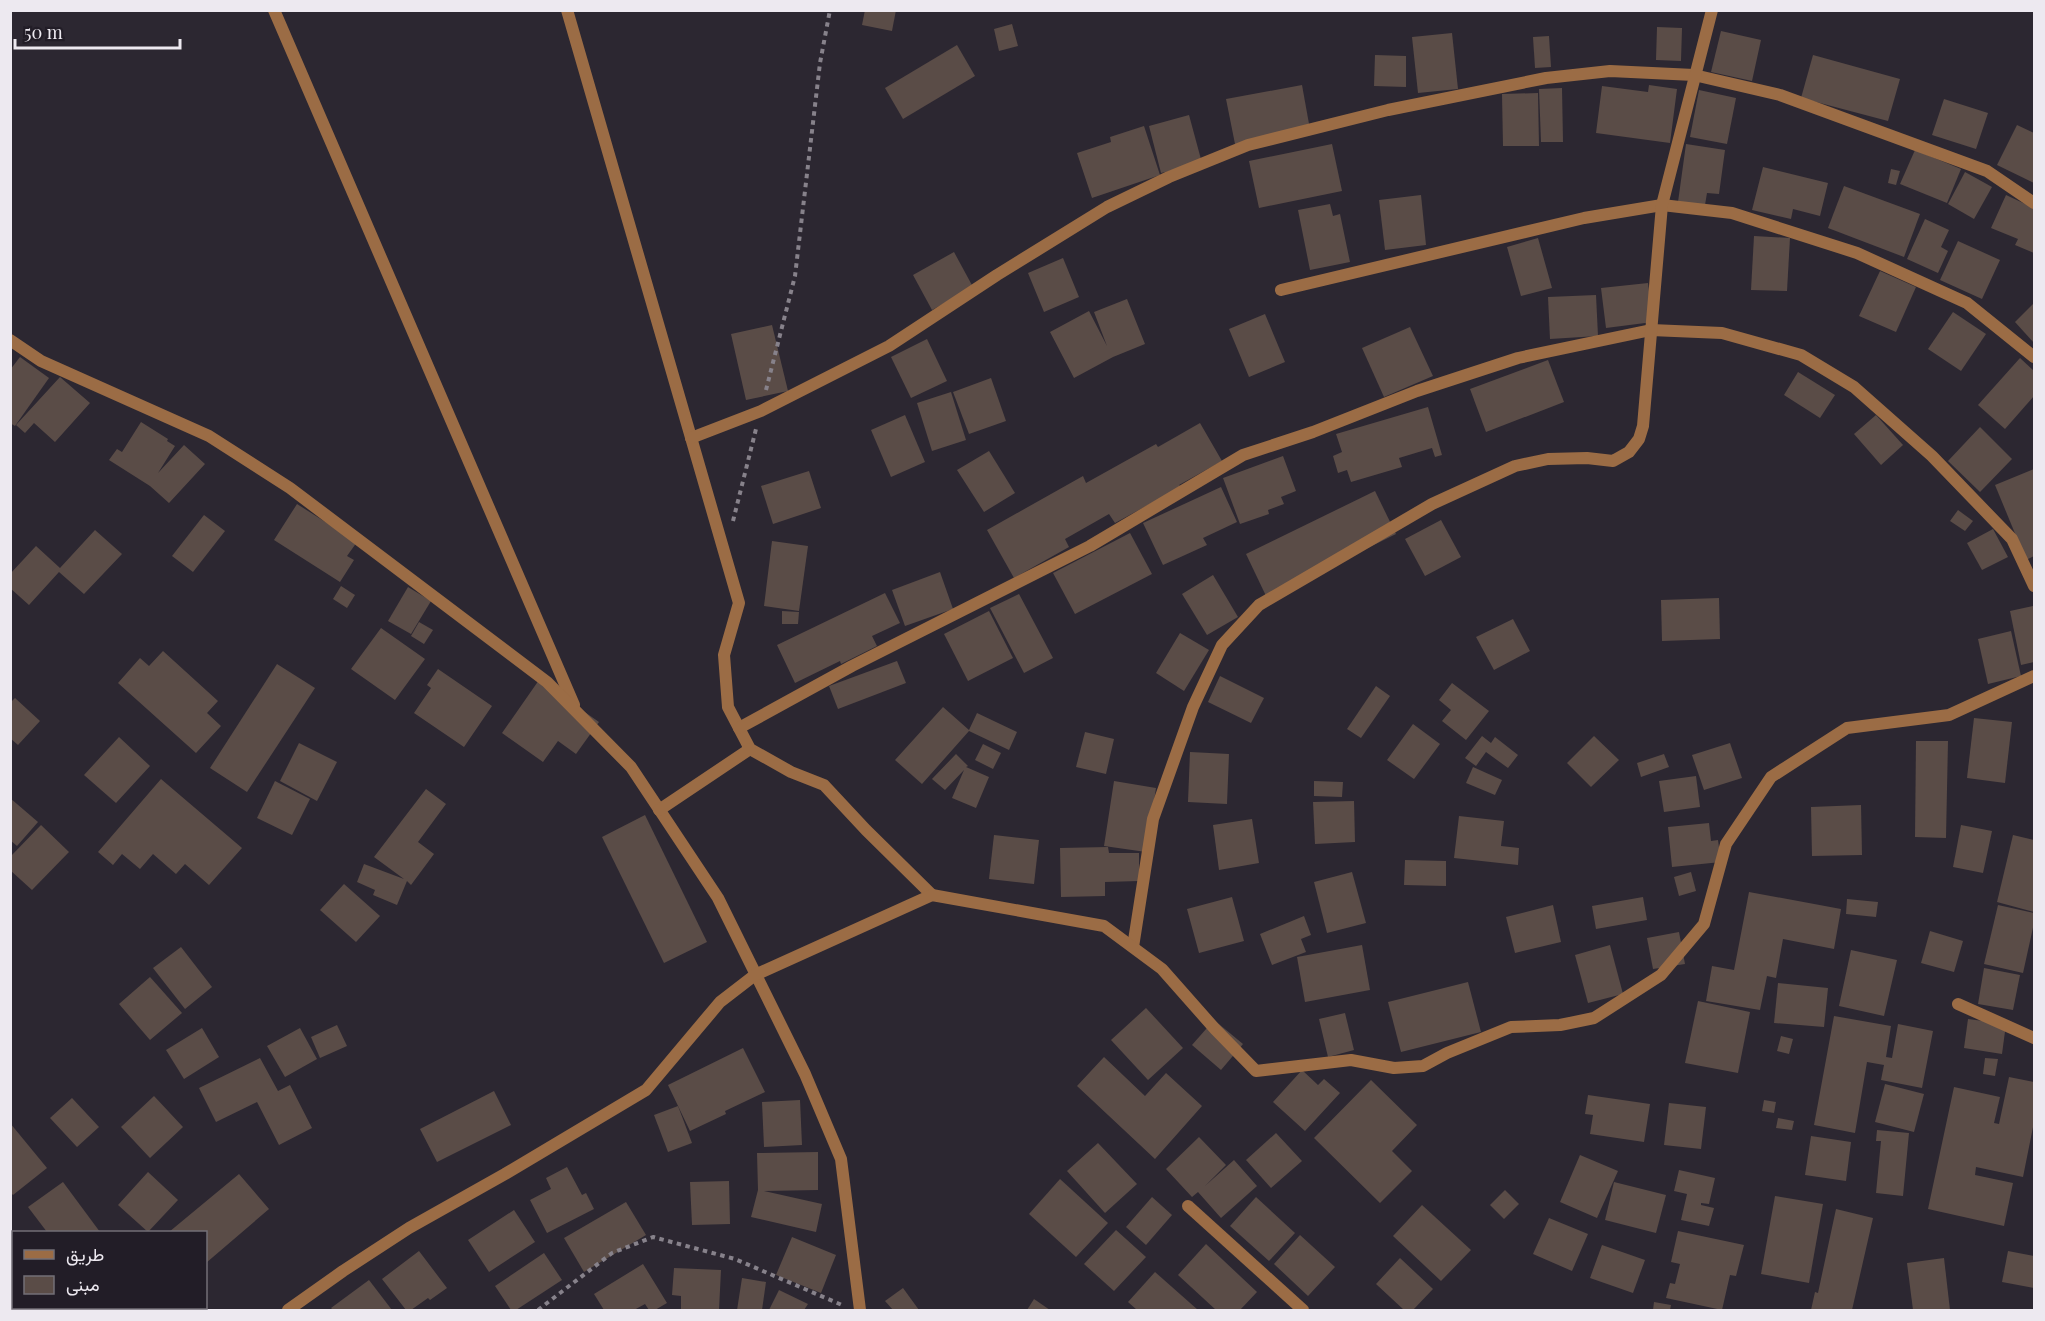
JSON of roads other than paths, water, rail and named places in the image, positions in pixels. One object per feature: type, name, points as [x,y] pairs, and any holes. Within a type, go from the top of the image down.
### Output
[{"type":"street","points":[[274,10],[576,712]]},
{"type":"street","points":[[567,10],[739,603],[724,655],[728,707],[750,749],[792,772],[824,785],[932,895],[1104,926],[1162,969],[1256,1071],[1351,1060],[1394,1068],[1423,1066],[1447,1053],[1511,1027],[1560,1025],[1594,1018],[1661,975],[1704,924],[1726,844],[1771,777],[1847,728],[1949,715],[2034,676]]},
{"type":"street","points":[[1133,947],[1153,819],[1193,707],[1222,645],[1259,605],[1432,504],[1515,466],[1548,459],[1587,458],[1613,461],[1629,452],[1639,439],[1643,426],[1662,205],[1712,10]]},
{"type":"street","points":[[691,438],[761,411],[890,346],[997,274],[1107,207],[1169,177],[1248,145],[1388,110],[1546,78],[1610,71],[1694,75],[1780,95],[1987,171],[2034,203]]},
{"type":"street","points":[[1281,290],[1584,218],[1662,205],[1732,213],[1857,253],[1967,303],[2034,357]]},
{"type":"street","points":[[739,728],[852,666],[1090,546],[1243,455],[1313,432],[1417,391],[1518,358],[1651,330],[1722,333],[1801,355],[1854,387],[1932,456],[2012,539],[2034,586]]},
{"type":"street","points":[[10,340],[41,361],[209,436],[290,488],[547,682],[631,767],[718,898],[805,1074],[841,1159],[860,1311]]},
{"type":"street","points":[[658,810],[750,749]]},
{"type":"street","points":[[288,1311],[343,1271],[410,1228],[646,1090],[720,1002],[755,975],[932,895]]},
{"type":"street","points":[[1958,1004],[2034,1038]]},
{"type":"street","points":[[1188,1206],[1303,1311]]}]
